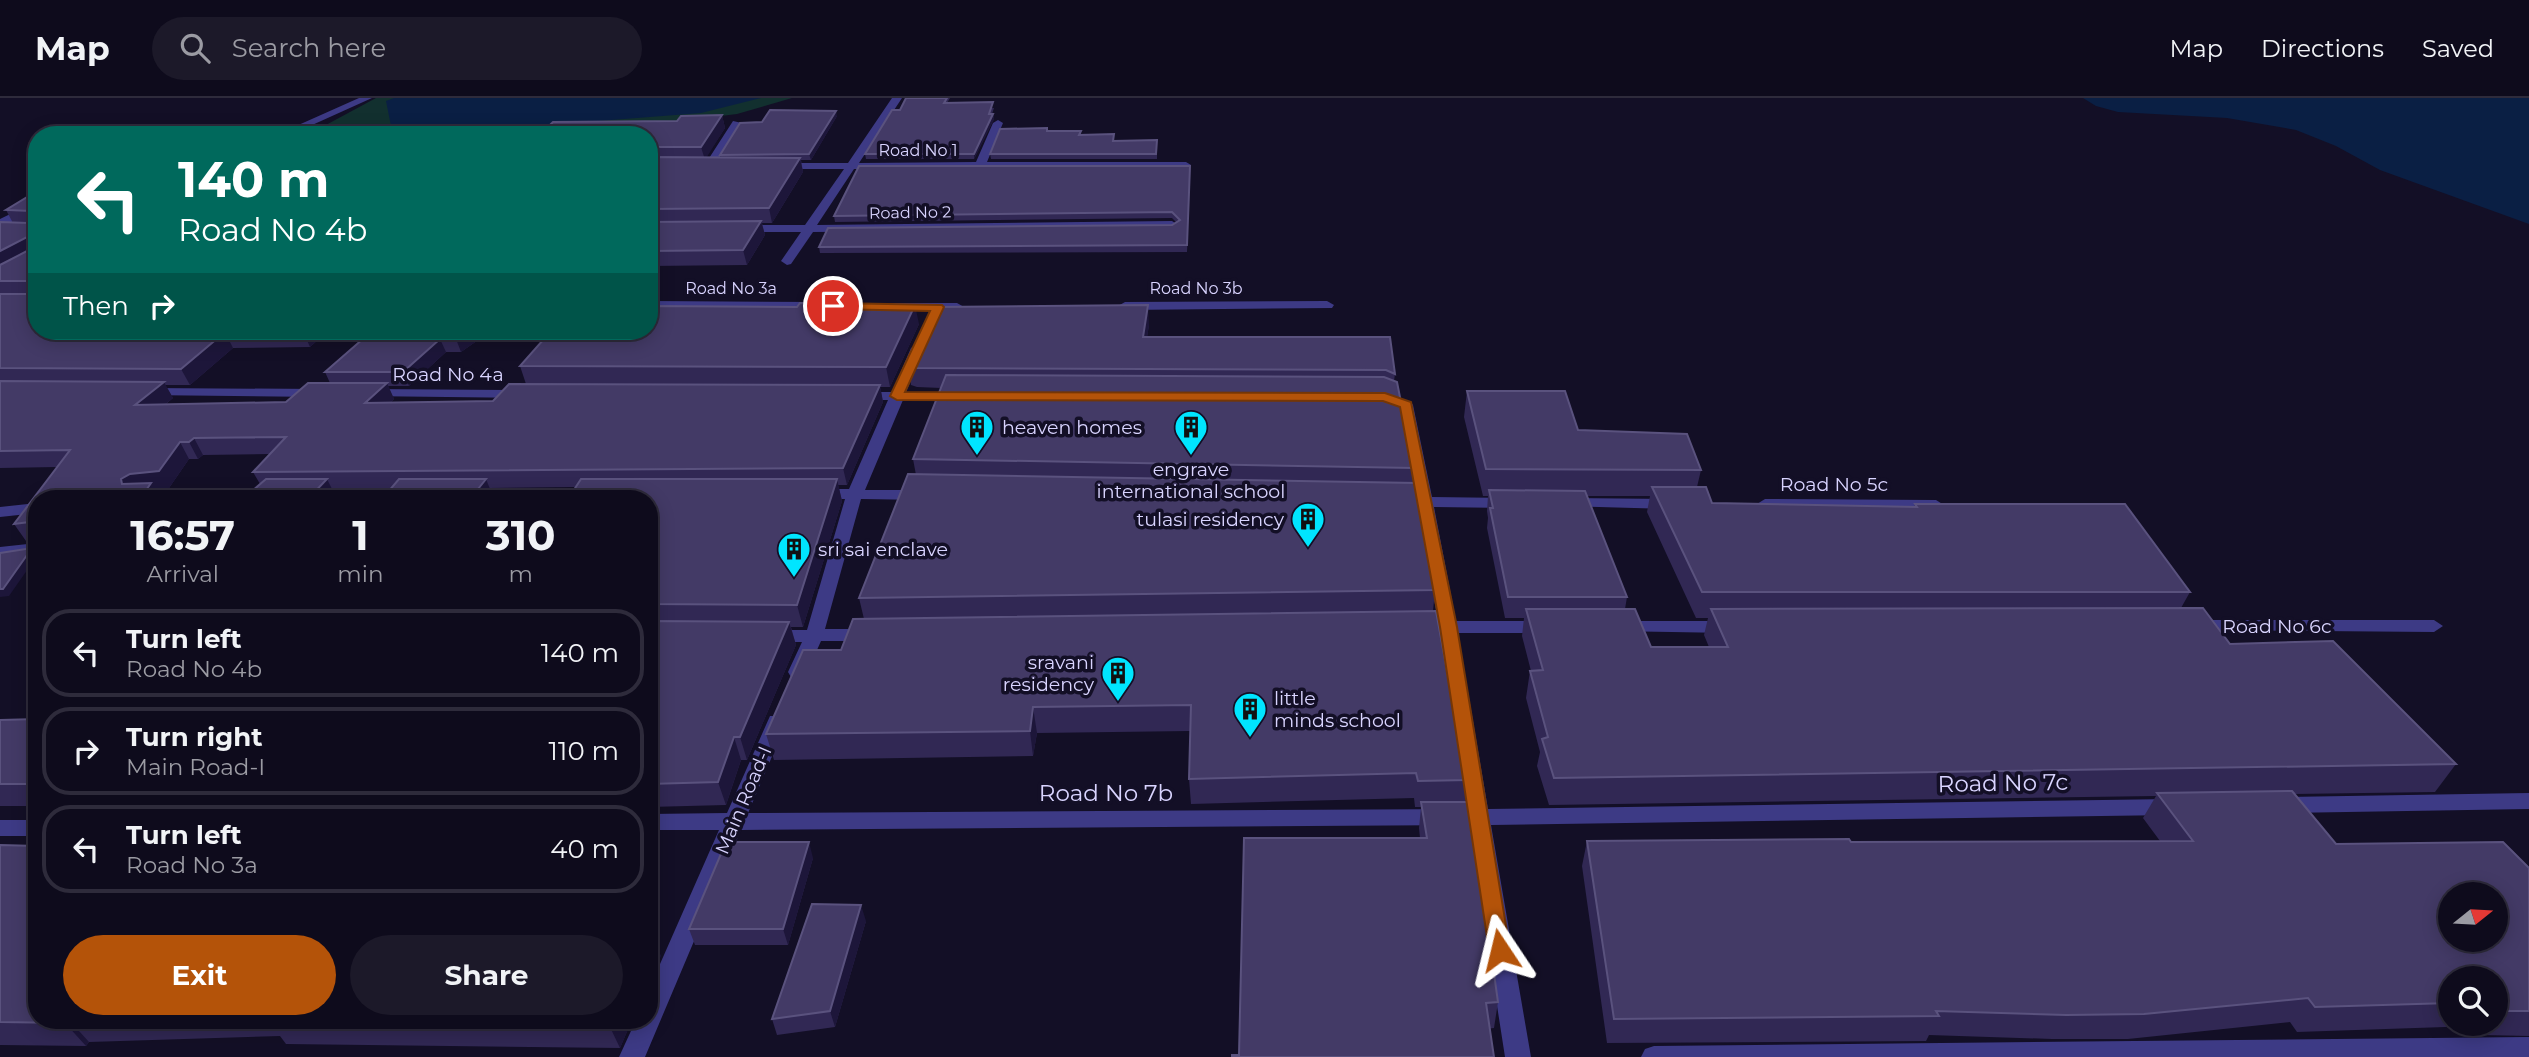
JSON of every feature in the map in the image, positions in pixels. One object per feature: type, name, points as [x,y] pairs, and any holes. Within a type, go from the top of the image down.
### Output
[{"type":"street","points":[[302,126],[367,98]]},
{"type":"street","points":[[787,261],[897,98]]},
{"type":"street","points":[[722,166],[703,166],[737,123]]},
{"type":"street","points":[[980,165],[998,123]]},
{"type":"street","name":"Road No 1","points":[[761,166],[1186,165]]},
{"type":"street","points":[[0,224],[28,209]]},
{"type":"street","name":"Road No 2","points":[[729,229],[1172,225]]},
{"type":"street","name":"Road No 3a","points":[[658,305],[842,307]]},
{"type":"street","name":"Road No 3b","points":[[1116,306],[1327,305]]},
{"type":"street","points":[[883,307],[965,307]]},
{"type":"street","points":[[793,685],[814,636],[855,494],[938,307]]},
{"type":"street","name":"Road No 4a","points":[[132,392],[535,394]]},
{"type":"street","points":[[841,396],[979,396]]},
{"type":"street","points":[[1371,397],[1385,397],[1406,405],[1448,627],[1518,1057]]},
{"type":"street","points":[[799,494],[938,495]]},
{"type":"street","points":[[1395,502],[1520,503]]},
{"type":"street","points":[[1548,503],[1687,504]]},
{"type":"street","name":"Road No 5c","points":[[1743,504],[1951,505]]},
{"type":"street","points":[[0,512],[28,509]]},
{"type":"street","points":[[0,552],[28,549]]},
{"type":"street","name":"Road No 6c","points":[[2170,626],[2434,626]]},
{"type":"street","points":[[1421,627],[1559,627]]},
{"type":"street","points":[[1601,627],[1754,627]]},
{"type":"street","points":[[759,635],[883,635]]},
{"type":"street","name":"Main Road-I","points":[[658,998],[782,710]]},
{"type":"street","points":[[2266,805],[2529,801]]},
{"type":"street","name":"Road No 7c","points":[[1477,817],[2197,806]]},
{"type":"street","name":"Road No 7b","points":[[658,822],[1477,817]]},
{"type":"street","points":[[0,828],[28,828]]},
{"type":"street","name":"Main Road-I","points":[[632,1057],[645,1029]]},
{"type":"street","points":[[1654,1057],[2529,1048]]},
{"type":"green space","points":[[376,98],[792,98],[737,114],[640,126],[324,126]]},
{"type":"water","points":[[394,98],[761,98],[701,113],[534,126],[391,126],[386,101]]},
{"type":"water","points":[[2083,98],[2529,98],[2529,224],[2380,170],[2336,146],[2296,130],[2227,118],[2118,112],[2096,106]]},
{"type":"building","points":[[906,98],[947,98],[944,103],[993,102],[989,114],[993,114],[974,154],[865,154],[892,110],[900,110]]},
{"type":"building","points":[[770,110],[836,111],[809,154],[720,155],[740,123],[762,122]]},
{"type":"building","points":[[722,115],[701,147],[658,147],[658,126],[549,126],[553,122],[677,121],[681,116]]},
{"type":"building","points":[[1047,128],[1047,131],[1081,131],[1079,135],[1114,134],[1113,141],[1157,140],[1156,154],[990,154],[1000,129]]},
{"type":"building","points":[[658,157],[800,158],[769,208],[658,209]]},
{"type":"building","points":[[859,166],[1190,166],[1187,245],[819,247],[828,228],[1172,225],[1180,220],[1172,212],[834,216]]},
{"type":"building","points":[[28,197],[28,211],[6,210]]},
{"type":"building","points":[[761,221],[743,250],[658,251],[658,222]]},
{"type":"building","points":[[0,222],[28,223],[28,237],[0,251]]},
{"type":"building","points":[[28,251],[28,281],[0,281],[0,265]]},
{"type":"building","points":[[0,294],[28,294],[28,340],[215,340],[181,369],[0,368]]},
{"type":"building","points":[[800,303],[915,305],[886,367],[520,366],[543,340],[658,340],[658,306],[797,307]]},
{"type":"building","points":[[1148,305],[1143,337],[1390,337],[1395,374],[1386,370],[914,368],[908,365],[936,307]]},
{"type":"building","points":[[362,340],[439,340],[403,372],[325,372]]},
{"type":"building","points":[[946,375],[1384,377],[1397,382],[1414,468],[913,459]]},
{"type":"building","points":[[0,381],[164,382],[135,405],[286,402],[308,383],[387,383],[365,403],[493,401],[509,384],[880,385],[843,468],[253,472],[286,437],[194,438],[189,442],[180,442],[159,471],[130,474],[121,479],[122,484],[151,483],[146,490],[40,490],[70,450],[0,451]]},
{"type":"building","points":[[1467,391],[1565,391],[1578,430],[1687,434],[1701,470],[1486,469]]},
{"type":"building","points":[[908,474],[1417,483],[1435,590],[859,598]]},
{"type":"building","points":[[266,479],[327,479],[317,490],[253,490]]},
{"type":"building","points":[[399,479],[486,479],[477,490],[390,490]]},
{"type":"building","points":[[581,479],[837,479],[797,605],[658,604],[658,490],[574,490]]},
{"type":"building","points":[[1652,487],[1706,487],[1712,503],[1917,507],[1915,504],[2125,504],[2190,592],[1702,592]]},
{"type":"building","points":[[1489,490],[1585,491],[1627,597],[1508,597],[1490,508],[1493,508]]},
{"type":"building","points":[[28,506],[28,522],[14,524]]},
{"type":"building","points":[[28,549],[28,554],[3,589],[0,589],[0,553]]},
{"type":"building","points":[[2203,608],[2230,644],[2333,641],[2456,764],[1554,778],[1542,739],[1548,737],[1530,671],[1543,670],[1526,609],[1635,609],[1651,647],[1728,647],[1711,609]]},
{"type":"building","points":[[1436,611],[1467,780],[1418,781],[1416,773],[1189,779],[1191,705],[1033,707],[1030,731],[766,734],[803,650],[841,650],[853,619]]},
{"type":"building","points":[[658,621],[789,622],[740,737],[734,737],[718,782],[658,784]]},
{"type":"building","points":[[28,719],[28,784],[0,784],[0,720]]},
{"type":"building","points":[[2292,791],[2336,844],[2503,842],[2529,868],[2529,1011],[2508,1011],[2508,966],[2438,966],[2438,1003],[2315,1007],[2308,998],[2144,1014],[2066,1015],[1936,1011],[1939,1016],[1614,1019],[1587,841],[1849,839],[1851,842],[2193,841],[2157,793]]},
{"type":"building","points":[[1421,802],[1470,802],[1498,1002],[1486,1003],[1494,1057],[1232,1057],[1239,1055],[1244,838],[1427,838]]},
{"type":"building","points":[[726,842],[809,842],[783,929],[689,929]]},
{"type":"building","points":[[0,845],[28,846],[28,1022],[0,1022]]},
{"type":"building","points":[[812,904],[861,905],[830,1011],[772,1019]]},
{"type":"place","name":"heaven homes","points":[[977,457]]},
{"type":"place","name":"engrave international school","points":[[1191,457]]},
{"type":"place","name":"tulasi residency","points":[[1308,549]]},
{"type":"place","name":"sri sai enclave","points":[[794,579]]},
{"type":"place","name":"sravani residency","points":[[1118,703]]},
{"type":"place","name":"little minds school","points":[[1250,739]]},
{"type":"route","points":[[833,306],[938,307],[897,396],[1385,397],[1406,405],[1448,627],[1500,950]]}]
